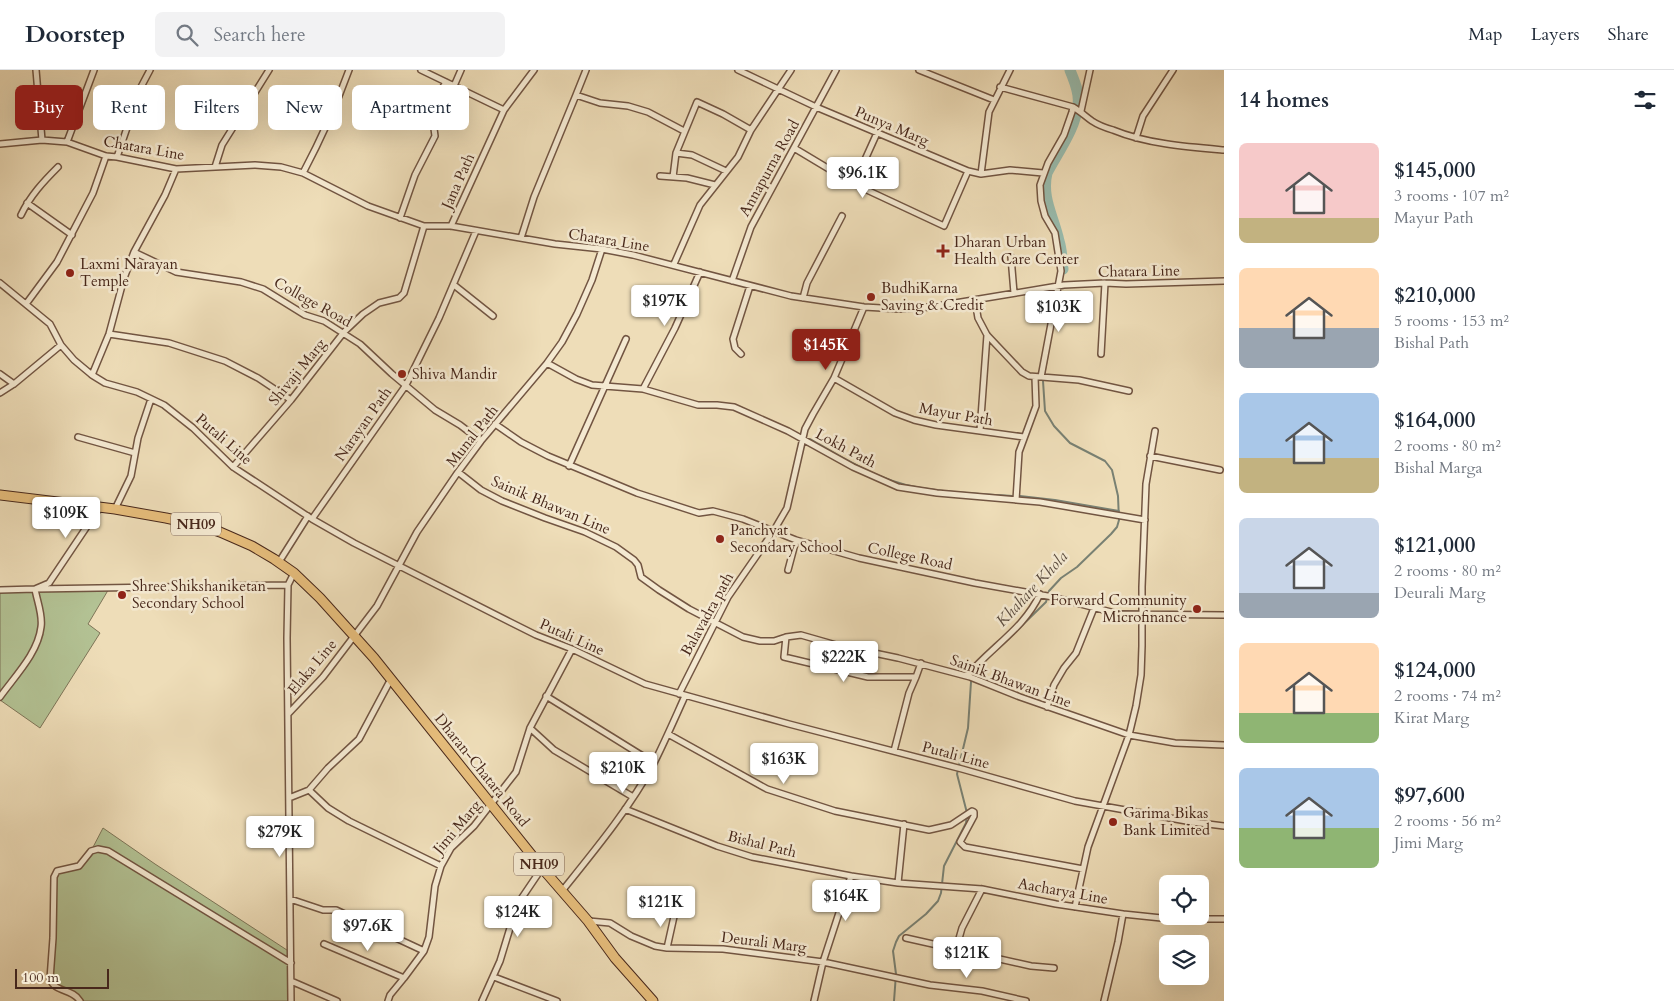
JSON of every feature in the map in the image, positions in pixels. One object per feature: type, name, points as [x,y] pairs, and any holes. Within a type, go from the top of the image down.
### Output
[{"type":"main road","name":"NH09","points":[[0,495],[115,509],[185,522],[220,532],[252,546],[294,573],[355,636]]},
{"type":"main road","name":"Dharan-Chatara Road","points":[[355,636],[542,868],[588,921]]},
{"type":"main road","name":"NH09","points":[[588,921],[616,958],[654,1001]]},
{"type":"street","points":[[36,70],[42,140]]},
{"type":"street","points":[[67,142],[94,70]]},
{"type":"street","points":[[117,157],[141,87],[150,70]]},
{"type":"street","points":[[215,167],[222,145],[269,70]]},
{"type":"street","points":[[303,173],[331,119],[349,70]]},
{"type":"street","points":[[421,70],[452,85]]},
{"type":"street","points":[[454,85],[461,70]]},
{"type":"street","name":"Jana Path","points":[[451,226],[504,110],[534,70]]},
{"type":"street","points":[[521,238],[534,197],[586,70]]},
{"type":"street","name":"Punya Marg","points":[[738,70],[816,107],[968,171],[982,174],[1010,170],[1043,173]]},
{"type":"street","points":[[674,264],[700,205],[738,157],[751,130],[791,70]]},
{"type":"street","name":"Annapurna Road","points":[[732,281],[751,227],[836,70]]},
{"type":"street","points":[[919,70],[994,100]]},
{"type":"street","points":[[982,174],[989,112],[1010,70]]},
{"type":"street","points":[[1081,111],[1090,70]]},
{"type":"street","points":[[1136,138],[1143,116],[1173,70]]},
{"type":"street","points":[[400,218],[415,175],[435,136],[432,114],[433,104],[446,82]]},
{"type":"street","points":[[1000,87],[1074,108],[1081,111],[1093,122],[1136,138],[1224,150]]},
{"type":"street","points":[[469,93],[504,110]]},
{"type":"street","points":[[576,95],[600,103],[628,106],[648,112],[684,131]]},
{"type":"street","points":[[673,177],[676,153],[697,102],[751,130]]},
{"type":"street","points":[[1016,500],[1019,452],[1036,406],[1061,285],[1062,271],[1055,233],[1045,216],[1041,201],[1040,185],[1043,173],[1064,135],[1074,108]]},
{"type":"street","points":[[854,184],[877,133]]},
{"type":"street","name":"Chatara Line","points":[[0,144],[42,140],[67,142],[106,156],[176,169],[255,165],[281,167],[303,173],[368,206],[424,226],[451,226],[602,249],[674,264],[750,286],[803,298],[864,307],[931,307],[1061,285],[1224,281]]},
{"type":"street","points":[[794,148],[854,184],[944,226],[968,171]]},
{"type":"street","points":[[676,153],[692,155],[726,171]]},
{"type":"street","points":[[26,304],[58,262],[93,193],[106,156]]},
{"type":"street","points":[[21,215],[41,184],[58,167]]},
{"type":"street","points":[[92,375],[109,334],[124,278],[134,252],[165,195],[176,169]]},
{"type":"street","points":[[660,176],[688,178],[715,185]]},
{"type":"street","points":[[27,203],[72,235]]},
{"type":"street","points":[[803,298],[807,283],[842,216]]},
{"type":"street","name":"Shivaji Marg","points":[[233,467],[291,400],[344,332],[363,314],[380,303],[399,298],[404,294],[424,226]]},
{"type":"street","name":"Narayan Path","points":[[279,562],[406,385],[454,285],[476,230]]},
{"type":"street","name":"Munal Path","points":[[355,636],[377,606],[418,532],[458,472],[480,441],[547,363],[562,342],[578,314],[602,249]]},
{"type":"street","name":"College Road","points":[[134,252],[176,272],[241,282],[264,289],[305,315],[324,320],[360,344],[435,410],[460,425],[480,441]]},
{"type":"street","points":[[1011,257],[1014,293]]},
{"type":"street","points":[[643,390],[675,328],[700,272]]},
{"type":"street","name":"Putali Line","points":[[0,283],[50,324],[61,345],[74,360],[92,375],[105,383],[137,392],[164,405],[193,428],[233,467],[310,517],[399,566],[536,635],[572,649],[645,684],[954,766],[1051,795],[1103,807],[1224,826]]},
{"type":"street","points":[[1101,354],[1105,283]]},
{"type":"street","points":[[454,285],[493,316]]},
{"type":"street","points":[[741,354],[735,348],[734,332],[750,286]]},
{"type":"street","points":[[975,300],[978,318],[987,335],[1022,372],[1029,376],[1079,380],[1129,391]]},
{"type":"street","name":"Balavadra path","points":[[678,694],[744,572],[773,532],[787,508],[794,484],[802,439],[812,414],[834,378],[864,307]]},
{"type":"street","points":[[109,334],[169,343],[225,361],[258,378],[291,400]]},
{"type":"street","points":[[980,431],[987,335]]},
{"type":"street","points":[[569,466],[626,339]]},
{"type":"street","points":[[0,393],[14,384],[61,345]]},
{"type":"street","name":"Lokh Path","points":[[547,363],[576,379],[592,385],[643,390],[698,405],[717,405],[734,408],[802,439],[853,468],[898,487],[937,494],[1040,502],[1122,518],[1145,520]]},
{"type":"street","points":[[0,374],[14,384]]},
{"type":"street","name":"Mayur Path","points":[[834,378],[895,413],[936,425],[1024,437]]},
{"type":"street","points":[[115,509],[131,476],[138,438],[151,399]]},
{"type":"street","name":"College Road","points":[[495,424],[522,442],[569,466],[659,501],[699,513],[713,511],[743,519],[796,540],[860,558],[975,583],[1053,597],[1118,614],[1224,615]]},
{"type":"street","points":[[1076,907],[1088,847],[1129,735],[1141,675],[1146,484],[1155,431]]},
{"type":"street","points":[[78,437],[135,453]]},
{"type":"street","points":[[1150,456],[1220,470]]},
{"type":"street","name":"Sainik Bhawan Line","points":[[458,472],[482,490],[502,501],[585,532],[616,546],[634,560],[638,565],[641,577],[681,604],[743,637],[760,641],[774,641],[801,635],[969,676],[1047,707],[1129,735],[1175,744],[1224,746]]},
{"type":"street","points":[[35,588],[49,583],[100,507]]},
{"type":"street","points":[[788,570],[796,540]]},
{"type":"street","points":[[291,1001],[288,585],[294,573]]},
{"type":"street","points":[[0,590],[288,585]]},
{"type":"street","points":[[0,697],[29,657],[38,641],[41,626],[35,588]]},
{"type":"street","points":[[969,676],[986,655],[1017,628],[1041,595]]},
{"type":"street","points":[[1047,707],[1054,685],[1076,653],[1094,608]]},
{"type":"street","name":"Elaka Line","points":[[288,714],[323,677],[355,636]]},
{"type":"street","points":[[786,637],[784,657],[868,678],[916,677]]},
{"type":"street","name":"Jimi Marg","points":[[388,1001],[390,995],[424,951],[429,937],[436,886],[441,866],[451,848],[474,826],[516,772],[530,728],[572,649]]},
{"type":"street","points":[[894,751],[909,693],[921,663]]},
{"type":"street","points":[[289,798],[309,790],[328,768],[359,739],[391,679]]},
{"type":"street","points":[[546,696],[654,763]]},
{"type":"street","points":[[562,891],[603,841],[633,798],[654,763],[685,696]]},
{"type":"street","points":[[530,728],[554,750],[633,798]]},
{"type":"street","points":[[668,734],[778,794],[835,811],[904,824],[920,829],[940,828],[951,825],[970,812],[974,812],[974,816],[960,842],[965,847],[1083,869]]},
{"type":"street","points":[[309,790],[328,808],[349,821],[441,866]]},
{"type":"street","name":"Bishal Path","points":[[625,809],[717,846],[752,857],[898,884]]},
{"type":"street","points":[[898,884],[904,824]]},
{"type":"street","points":[[80,1001],[76,995],[52,984],[50,979],[54,877],[57,871],[79,866],[91,851],[98,849],[116,854],[183,898],[291,963]]},
{"type":"street","points":[[482,1001],[494,977],[517,905],[542,868]]},
{"type":"street","points":[[814,1001],[823,962],[851,876]]},
{"type":"street","name":"Aacharya Line","points":[[898,884],[982,889],[1123,914],[1171,919],[1224,919]]},
{"type":"street","points":[[956,949],[962,928],[982,889]]},
{"type":"street","points":[[290,899],[323,910],[336,910],[424,951]]},
{"type":"street","points":[[667,948],[675,912]]},
{"type":"street","points":[[1104,1001],[1123,914]]},
{"type":"street","name":"Deurali Marg","points":[[588,921],[610,924],[631,936],[655,946],[723,949],[823,962],[930,985],[982,991],[1026,1001]]},
{"type":"street","points":[[906,938],[1031,966],[1054,968]]},
{"type":"street","points":[[324,944],[404,978]]},
{"type":"street","points":[[494,977],[550,1000],[557,1001]]},
{"type":"street","points":[[291,981],[337,1001]]},
{"type":"green space","points":[[110,587],[88,624],[100,633],[40,728],[0,700],[0,590]]},
{"type":"green space","points":[[103,828],[290,952],[291,1001],[80,1001],[52,984],[53,900],[57,871],[79,866],[91,851]]},
{"type":"waterway","name":"Khahare Khola","points":[[1063,269],[1060,244],[1047,199],[1046,182],[1047,173],[1066,140],[1077,113],[1078,96],[1070,70]]},
{"type":"waterway","name":"Khahare Khola","points":[[1054,320],[1058,302]]},
{"type":"waterway","name":"Khahare Khola","points":[[1006,641],[1046,602],[1049,591],[1061,578],[1077,567],[1111,534],[1117,527],[1119,520],[1118,496],[1112,470],[1105,461],[1070,443],[1054,426],[1045,411],[1043,381],[1050,342]]},
{"type":"waterway","points":[[810,439],[874,474],[902,484],[940,491],[1012,496]]},
{"type":"waterway","points":[[1020,496],[1119,511]]},
{"type":"waterway","name":"Khahare Khola","points":[[894,1001],[896,974],[893,951],[896,942],[899,936],[926,914],[938,901],[941,893],[944,866],[966,823],[967,813],[957,774],[968,728],[971,682],[974,673],[981,664]]},
{"type":"place","name":"Dharan Urban Health Care Center","points":[[943,251]]},
{"type":"place","name":"Laxmi Narayan Temple","points":[[70,273]]},
{"type":"place","name":"BudhiKarna Saving & Credit","points":[[871,297]]},
{"type":"place","name":"Shiva Mandir","points":[[402,374]]},
{"type":"place","name":"Panchyat Secondary School","points":[[720,539]]},
{"type":"place","name":"Shree Shikshaniketan Secondary School","points":[[122,595]]},
{"type":"place","name":"Forward Community Microfinance","points":[[1197,609]]},
{"type":"place","name":"Garima Bikas Bank Limited","points":[[1113,822]]}]
